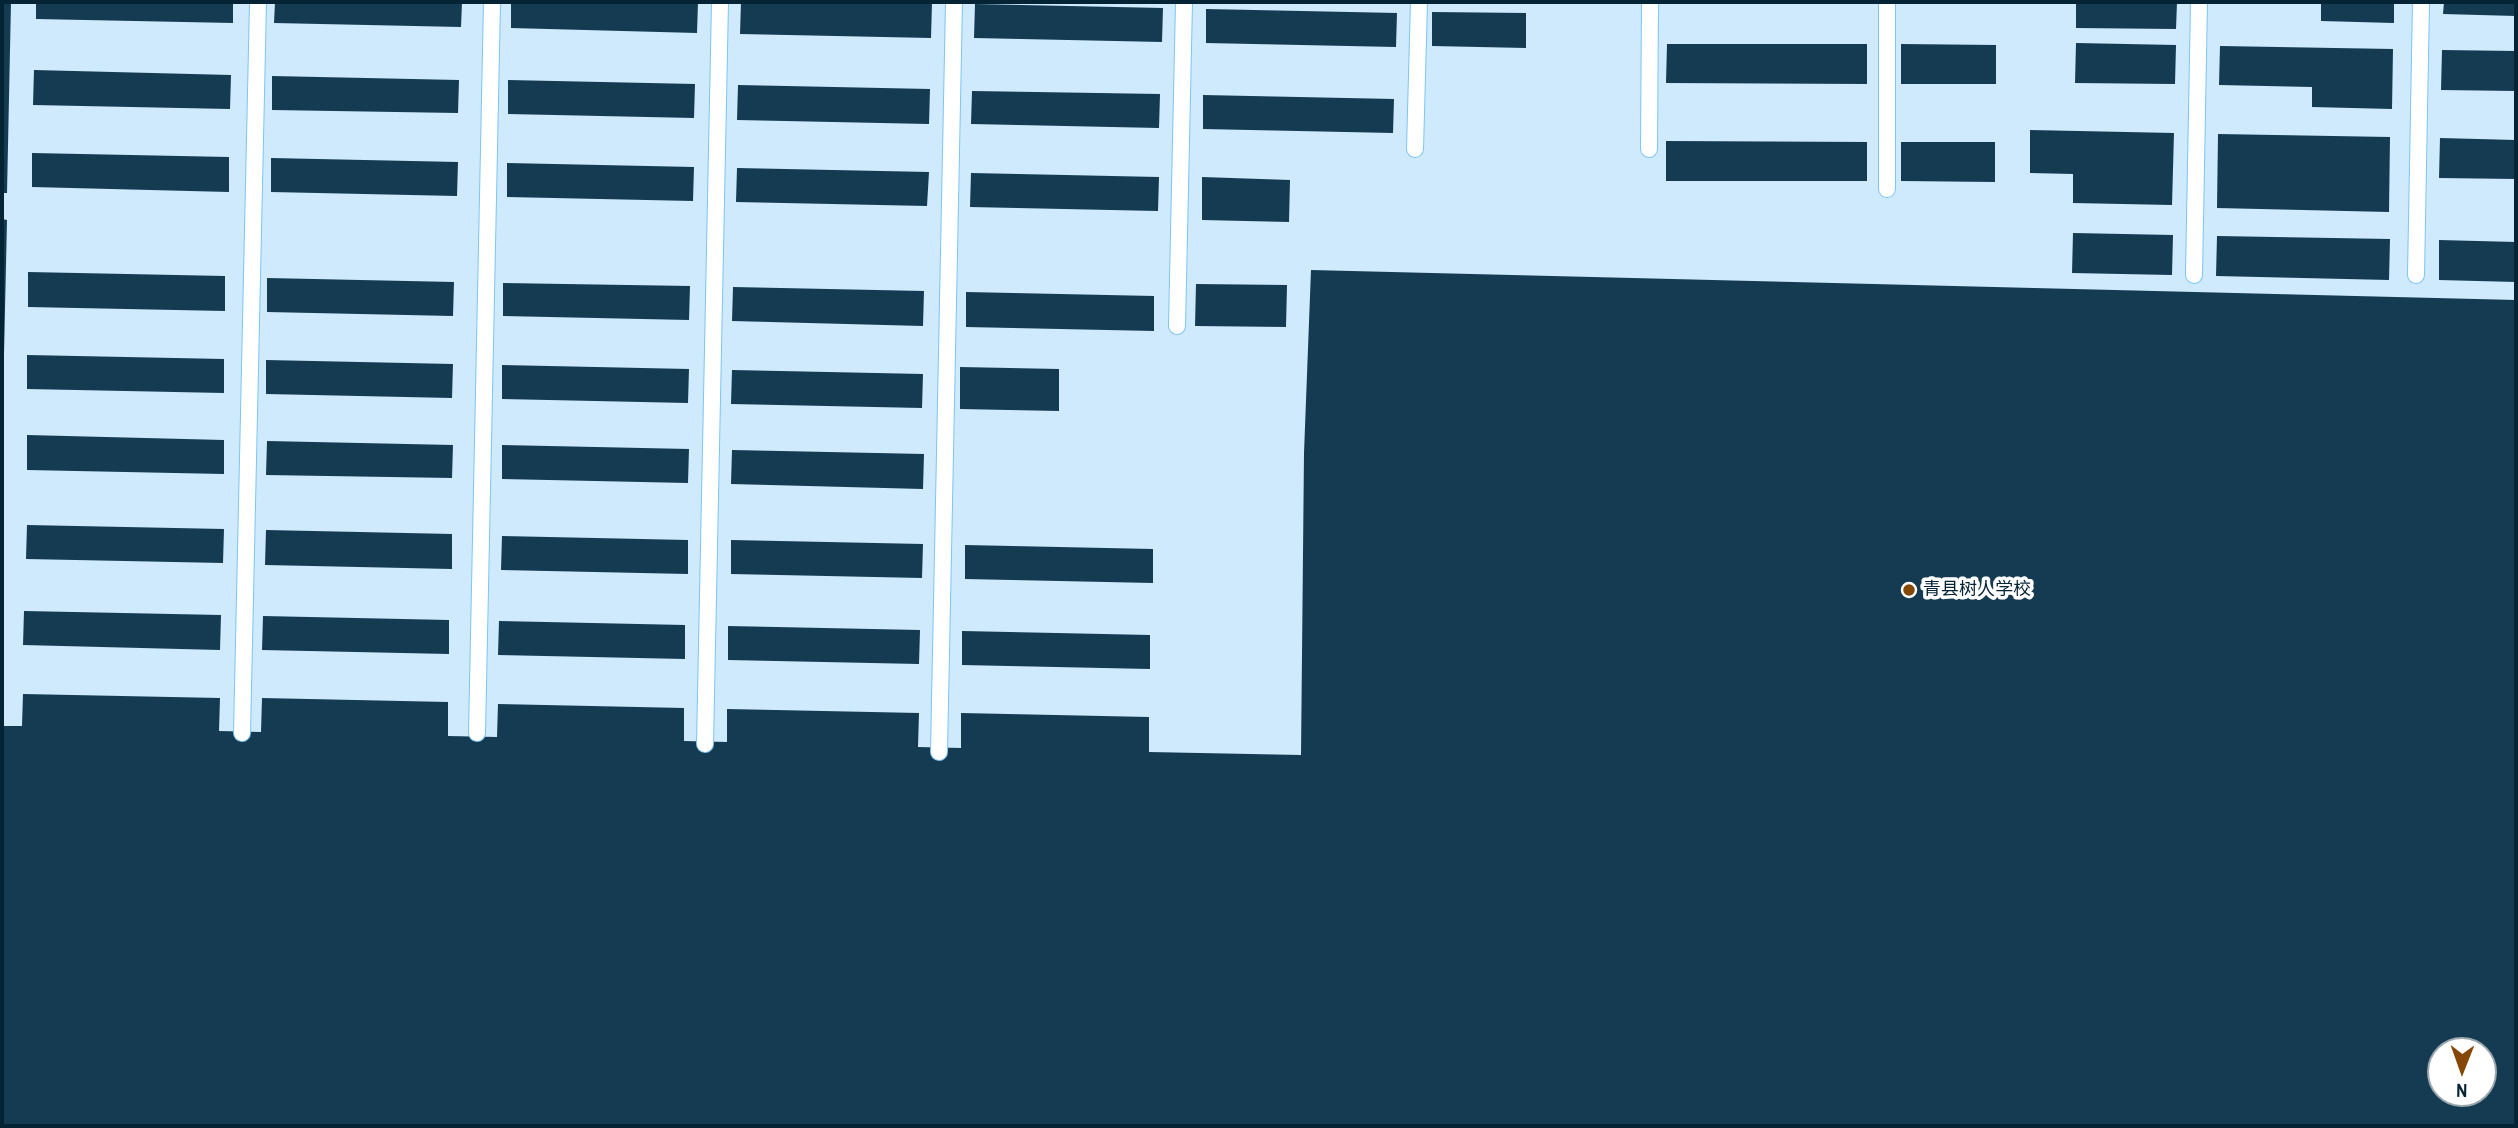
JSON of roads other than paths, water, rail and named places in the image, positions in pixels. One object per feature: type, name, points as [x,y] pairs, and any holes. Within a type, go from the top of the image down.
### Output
[{"type":"lane","points":[[242,733],[258,2]]},
{"type":"lane","points":[[477,733],[492,2]]},
{"type":"lane","points":[[705,744],[720,2]]},
{"type":"lane","points":[[939,752],[954,2]]},
{"type":"lane","points":[[1177,326],[1184,2]]},
{"type":"lane","points":[[1415,149],[1419,2]]},
{"type":"lane","points":[[1649,149],[1650,2]]},
{"type":"lane","points":[[1886,2],[1887,189]]},
{"type":"lane","points":[[2194,275],[2199,2]]},
{"type":"lane","points":[[2416,275],[2421,2]]},
{"type":"place","name":"青县树人学校","points":[[1909,590]]}]
